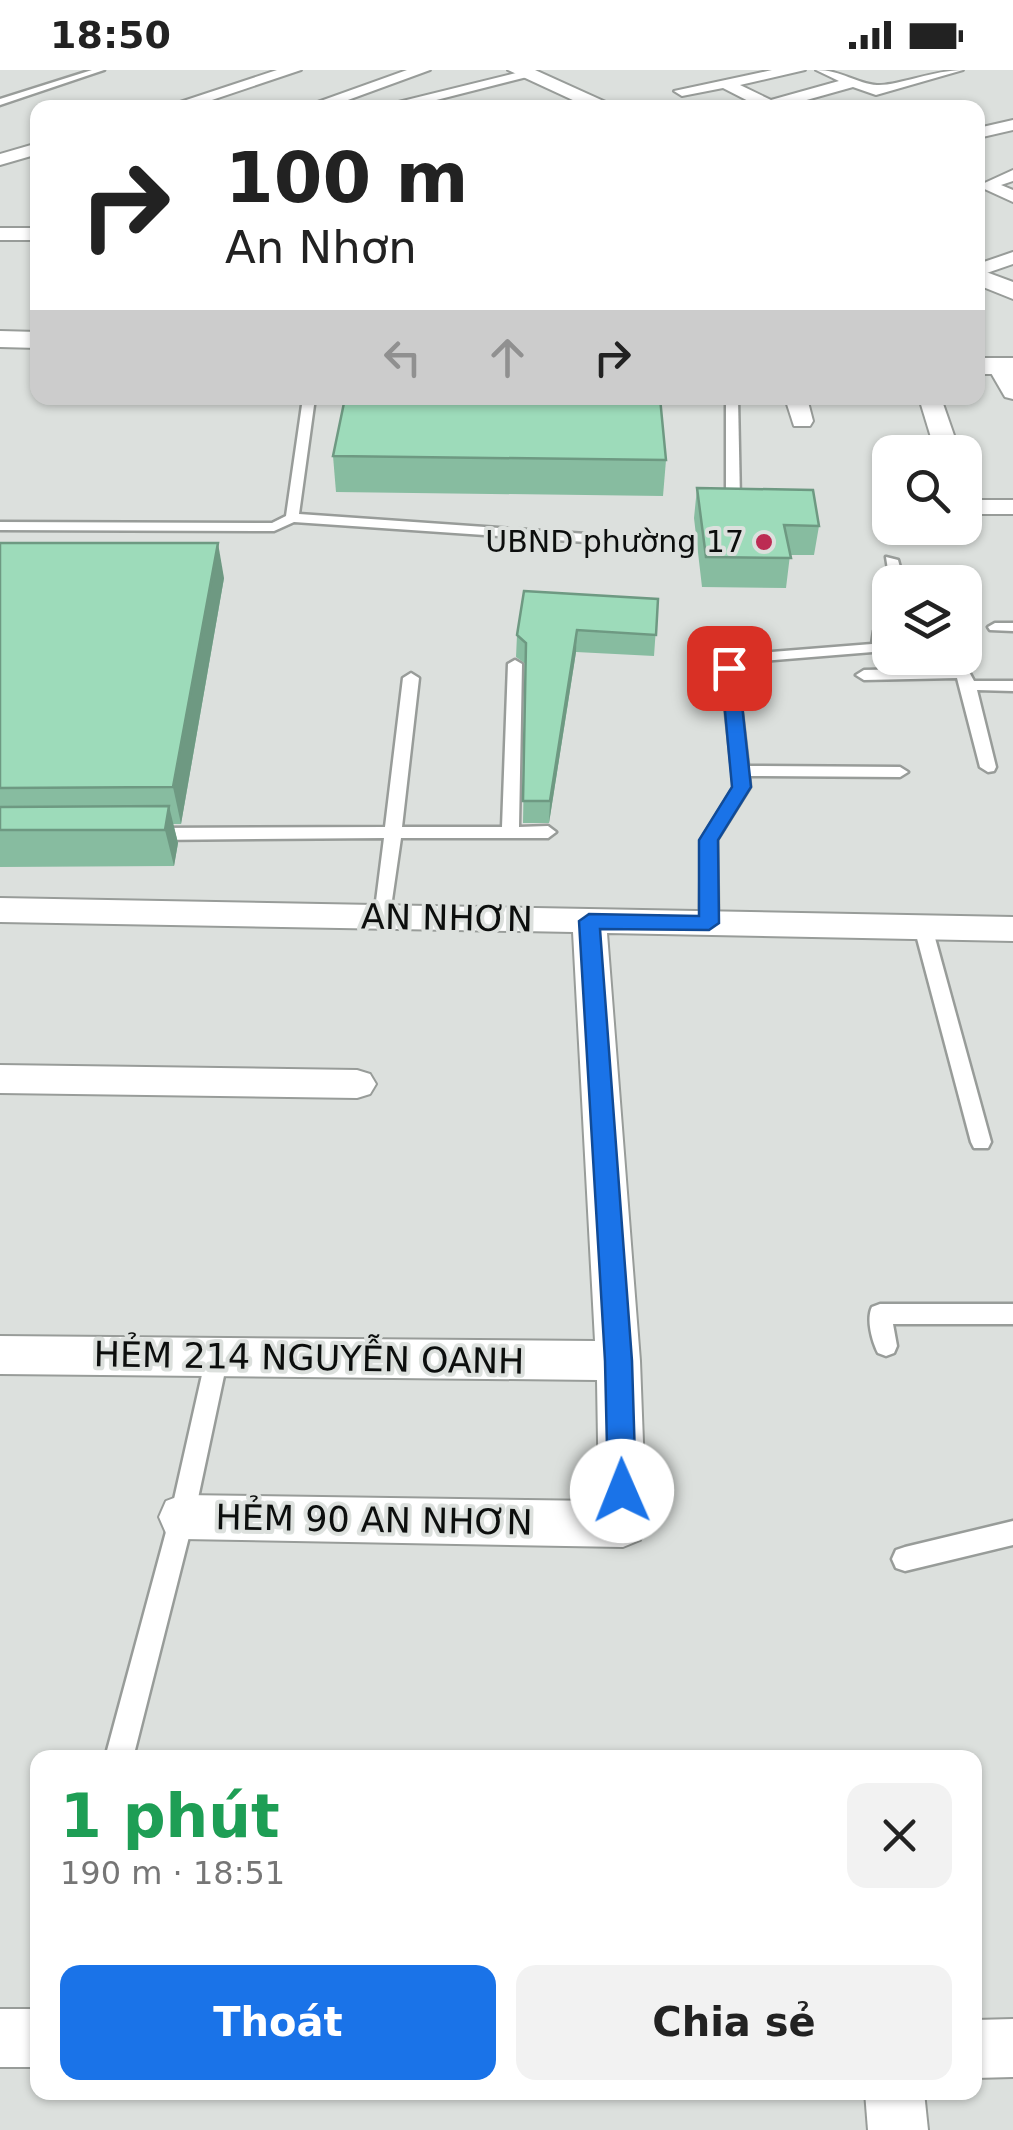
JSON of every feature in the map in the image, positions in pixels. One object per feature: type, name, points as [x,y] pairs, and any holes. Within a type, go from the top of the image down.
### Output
[{"type":"street","points":[[196,100],[293,70]]},
{"type":"street","points":[[333,100],[422,70]]},
{"type":"street","points":[[682,91],[758,72],[755,70]]},
{"type":"street","points":[[722,80],[796,70]]},
{"type":"street","points":[[824,70],[876,90],[955,70]]},
{"type":"street","points":[[416,100],[524,72],[591,100]]},
{"type":"street","points":[[722,80],[760,100]]},
{"type":"street","points":[[787,100],[852,82]]},
{"type":"street","points":[[535,96],[566,89]]},
{"type":"street","points":[[441,94],[453,100]]},
{"type":"street","points":[[985,131],[1013,125]]},
{"type":"street","points":[[0,160],[30,151]]},
{"type":"street","points":[[1013,176],[986,185],[1013,196]]},
{"type":"street","points":[[0,234],[30,234]]},
{"type":"street","points":[[985,270],[1013,258]]},
{"type":"street","points":[[985,277],[1013,291]]},
{"type":"street","points":[[0,339],[30,340]]},
{"type":"street","points":[[0,354],[30,354]]},
{"type":"street","points":[[996,360],[1013,392]]},
{"type":"street","points":[[798,405],[802,422]]},
{"type":"street","points":[[932,405],[942,435]]},
{"type":"street","points":[[982,507],[1013,507]]},
{"type":"street","name":"AN NHƠN","points":[[0,910],[1013,928]]},
{"type":"street","name":"HẺM 90 AN NHƠN","points":[[182,1518],[622,1524],[618,1361],[589,921]]},
{"type":"street","points":[[0,1079],[357,1084]]},
{"type":"street","name":"HẺM 214 NGUYỄN OANH","points":[[0,1355],[618,1361]]},
{"type":"street","points":[[0,2038],[30,2038]]},
{"type":"street","points":[[982,2049],[1013,2048]]},
{"type":"street","points":[[895,2100],[898,2130]]},
{"type":"lane","points":[[0,102],[100,70]]},
{"type":"lane","points":[[292,518],[308,405]]},
{"type":"lane","points":[[732,405],[733,500]]},
{"type":"lane","points":[[0,526],[274,527],[292,518],[586,538]]},
{"type":"lane","points":[[891,560],[892,565]]},
{"type":"lane","points":[[994,627],[1013,627]]},
{"type":"lane","points":[[709,923],[709,840],[742,787],[729,668],[745,658],[872,649]]},
{"type":"lane","points":[[510,832],[515,664]]},
{"type":"lane","points":[[864,675],[872,675]]},
{"type":"lane","points":[[965,675],[988,767]]},
{"type":"lane","points":[[974,675],[1013,686]]},
{"type":"lane","points":[[383,917],[411,678]]},
{"type":"lane","points":[[740,771],[900,772]]},
{"type":"lane","points":[[137,834],[548,832]]},
{"type":"lane","points":[[923,927],[980,1142]]},
{"type":"lane","points":[[886,1346],[880,1314],[1013,1314]]},
{"type":"lane","points":[[120,1750],[182,1518],[217,1357]]},
{"type":"lane","points":[[905,1559],[1013,1533]]},
{"type":"building","points":[[344,405],[661,405],[666,460],[333,456]]},
{"type":"building","points":[[697,488],[813,490],[819,526],[784,525],[791,558],[706,557]]},
{"type":"building","points":[[0,543],[218,543],[173,787],[0,788]]},
{"type":"building","points":[[524,591],[658,599],[656,635],[577,630],[550,801],[523,801],[526,643],[517,635]]},
{"type":"building","points":[[169,806],[165,830],[0,830],[0,807]]},
{"type":"place","name":"UBND phường 17","points":[[764,542]]},
{"type":"route","points":[[622,1491],[618,1361],[589,921],[709,923],[709,840],[742,787],[729,668]]}]
